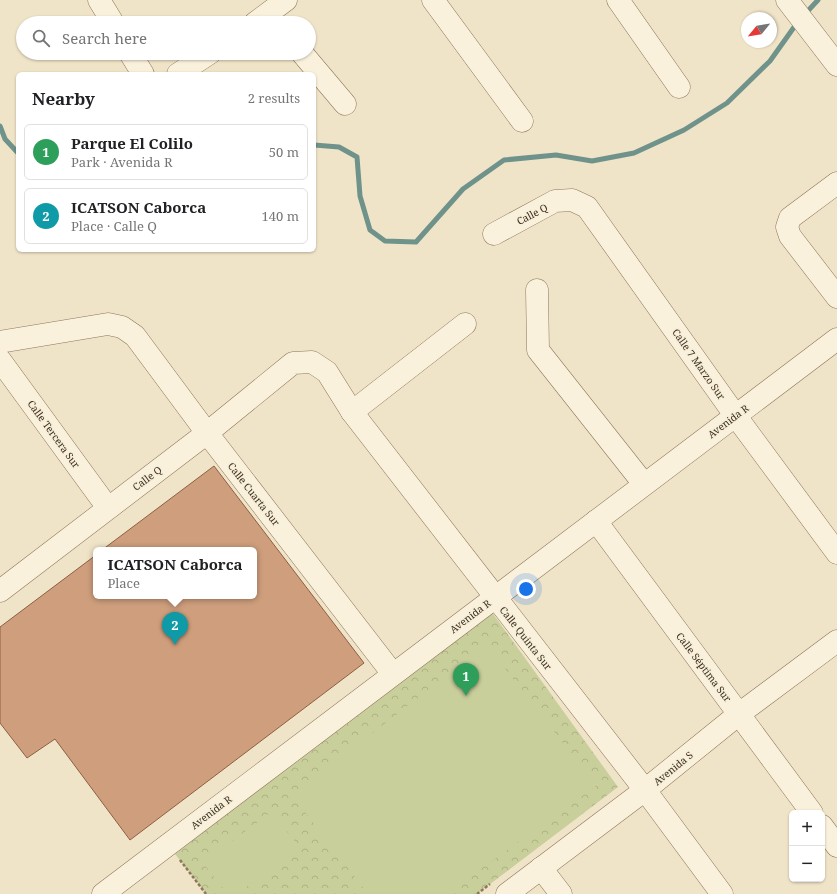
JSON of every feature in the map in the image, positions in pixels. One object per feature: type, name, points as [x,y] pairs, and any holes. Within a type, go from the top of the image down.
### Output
[{"type":"street","points":[[99,0],[109,16]]},
{"type":"street","points":[[271,16],[286,0]]},
{"type":"street","points":[[433,0],[522,121]]},
{"type":"street","points":[[618,0],[679,88]]},
{"type":"street","points":[[787,0],[837,66]]},
{"type":"street","points":[[134,60],[142,72]]},
{"type":"street","points":[[181,72],[199,60]]},
{"type":"street","points":[[308,60],[345,104]]},
{"type":"street","points":[[837,183],[790,218],[787,227],[790,236],[837,297]]},
{"type":"street","name":"Calle Q","points":[[494,234],[555,201],[572,200]]},
{"type":"street","name":"Calle 7 Marzo Sur","points":[[572,200],[587,207],[735,415],[837,553]]},
{"type":"street","points":[[537,290],[538,350],[644,484]]},
{"type":"street","name":"Calle Cuarta Sur","points":[[0,342],[108,324],[122,327],[135,336],[207,433],[393,674]]},
{"type":"street","points":[[352,412],[465,324]]},
{"type":"street","name":"Avenida R","points":[[103,894],[837,339]]},
{"type":"street","name":"Calle Tercera Sur","points":[[0,360],[108,508]]},
{"type":"street","name":"Calle Quinta Sur","points":[[292,363],[312,362],[327,372],[352,412],[645,790],[722,894]]},
{"type":"street","name":"Calle Q","points":[[0,591],[207,433],[292,363]]},
{"type":"street","name":"Calle Séptima Sur","points":[[596,521],[810,810]]},
{"type":"street","name":"Avenida S","points":[[507,894],[645,790],[739,714],[837,641]]},
{"type":"street","points":[[825,830],[837,846]]},
{"type":"street","points":[[541,868],[561,894]]},
{"type":"path","points":[[179,860],[206,894]]},
{"type":"green space","points":[[491,611],[618,787],[477,894],[206,894],[175,854]]},
{"type":"green space","points":[[487,645],[596,786],[446,894],[368,894],[292,795]]},
{"type":"green space","points":[[271,812],[301,849],[236,894],[228,894],[203,863]]},
{"type":"building","points":[[214,466],[364,663],[130,840],[55,739],[27,758],[0,723],[0,627],[93,557],[93,599],[257,599],[257,547],[106,547]]},
{"type":"waterway","points":[[805,14],[818,0]]},
{"type":"waterway","points":[[316,145],[339,147],[357,157],[360,196],[370,230],[385,241],[416,242],[463,189],[504,160],[556,155],[592,161],[634,153],[684,130],[727,103],[770,61],[797,23]]},
{"type":"waterway","points":[[0,126],[5,139],[16,151]]},
{"type":"place","name":"ICATSON Caborca","points":[[175,645]]},
{"type":"place","name":"Parque El Colilo","points":[[466,696]]}]
